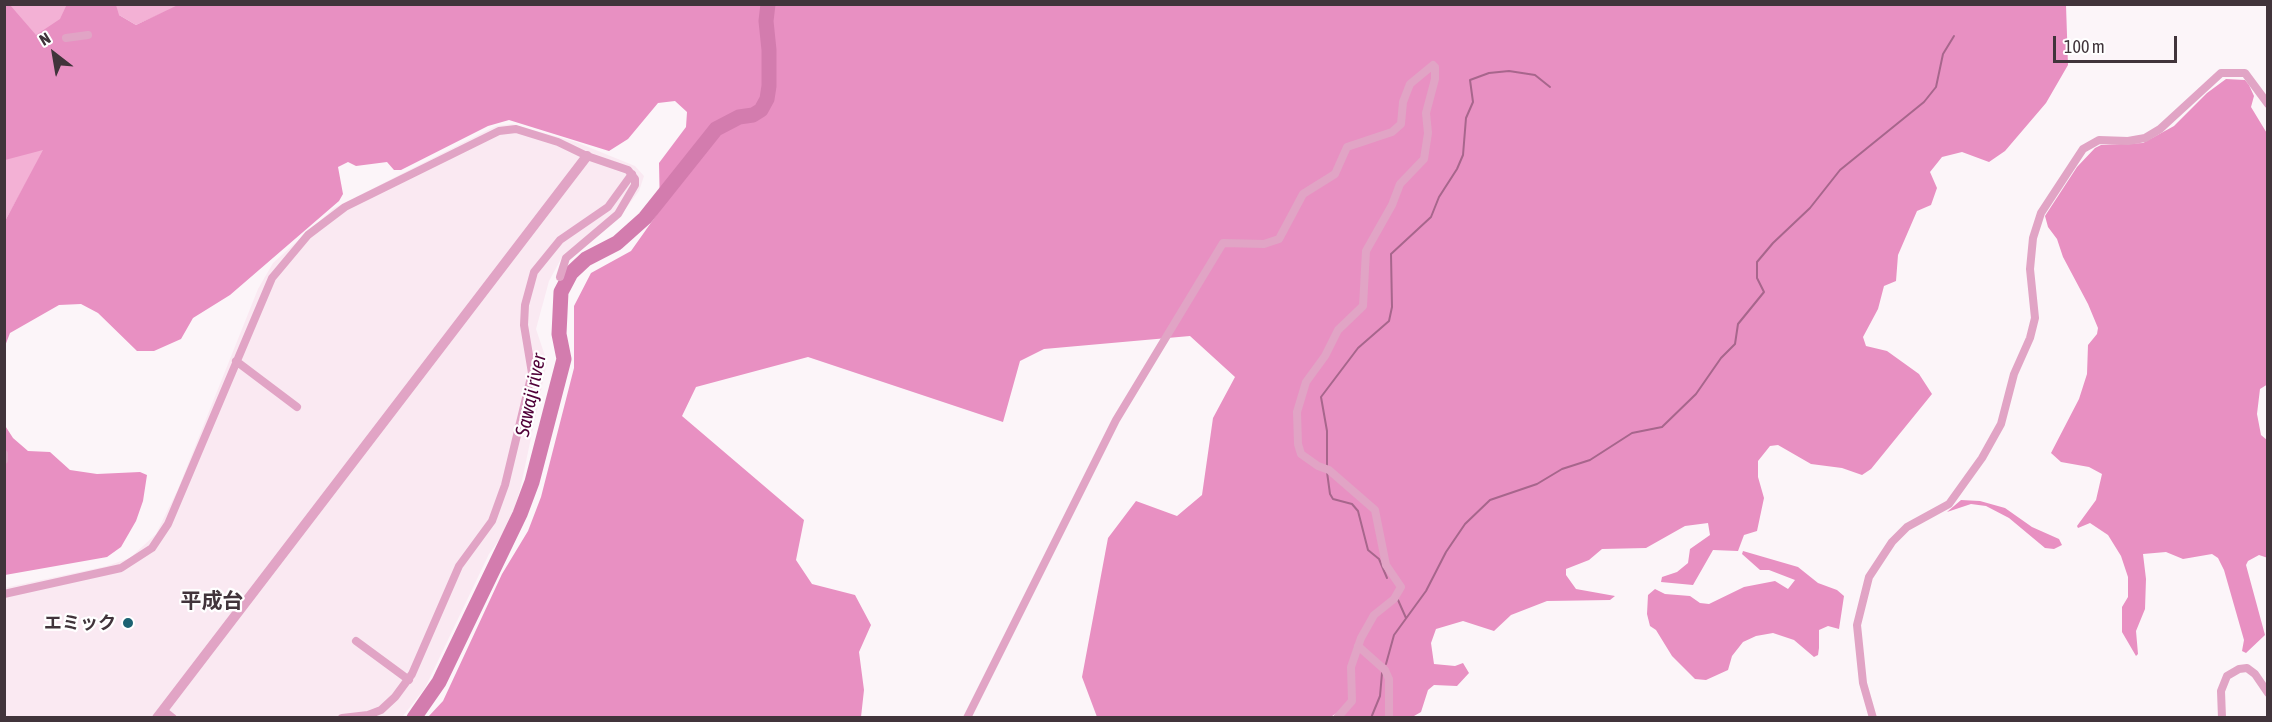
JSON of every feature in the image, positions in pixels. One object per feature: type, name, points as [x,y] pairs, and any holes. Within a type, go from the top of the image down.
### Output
[{"type":"street","points":[[66,38],[88,35]]},
{"type":"street","points":[[967,717],[1116,420],[1223,243],[1264,244],[1279,239],[1303,194],[1335,174],[1347,147],[1388,134],[1401,124],[1403,102],[1410,84],[1433,65],[1435,79],[1426,113],[1428,133],[1424,159],[1400,184],[1392,205],[1366,251],[1363,306],[1338,330],[1320,364],[1306,382],[1297,412],[1298,444],[1301,454],[1318,466],[1329,470],[1375,510],[1386,565],[1401,588],[1394,599],[1374,615],[1358,646],[1351,667],[1352,701],[1336,717]]},
{"type":"street","points":[[1873,717],[1863,683],[1857,625],[1869,577],[1892,542],[1907,527],[1949,504],[1982,458],[2001,424],[2014,374],[2036,318],[2030,269],[2033,238],[2041,213],[2058,186],[2084,149],[2099,140],[2128,141],[2145,138],[2160,129],[2221,73],[2245,73],[2268,104]]},
{"type":"street","points":[[4,594],[121,568],[152,548],[168,524],[236,361],[279,266],[308,234],[333,214],[500,131],[516,129],[558,142],[632,174],[635,185],[618,214],[566,258],[560,277]]},
{"type":"street","points":[[173,717],[160,714],[587,156]]},
{"type":"street","points":[[342,717],[368,715],[381,710],[409,680],[459,566],[492,521],[505,485],[532,373],[524,325],[525,305],[534,272],[560,240],[608,207],[632,174]]},
{"type":"street","points":[[236,361],[297,407]]},
{"type":"street","points":[[4,454],[4,460]]},
{"type":"street","points":[[356,641],[409,680]]},
{"type":"street","points":[[1358,646],[1385,670],[1389,679],[1389,717]]},
{"type":"street","points":[[2222,717],[2221,691],[2227,676],[2239,669],[2247,668],[2255,674],[2268,693]]},
{"type":"shaded area","points":[[67,4],[116,5],[119,15],[136,25],[180,4],[2066,5],[2068,65],[2046,103],[2005,151],[1989,162],[1962,152],[1942,157],[1930,172],[1937,188],[1931,205],[1917,211],[1898,255],[1896,281],[1884,286],[1878,309],[1863,337],[1866,346],[1887,351],[1919,374],[1932,394],[1871,469],[1862,475],[1842,468],[1811,464],[1778,445],[1770,446],[1758,461],[1758,477],[1764,498],[1757,531],[1744,535],[1738,551],[1713,550],[1693,585],[1661,582],[1662,577],[1677,572],[1688,563],[1690,549],[1710,535],[1708,523],[1685,526],[1646,548],[1602,549],[1589,560],[1566,569],[1566,575],[1576,589],[1615,596],[1610,600],[1547,601],[1511,615],[1494,631],[1463,621],[1436,629],[1431,643],[1434,664],[1455,666],[1463,663],[1469,673],[1457,686],[1434,685],[1428,690],[1421,712],[1414,716],[1348,718],[1337,713],[1329,718],[1097,717],[1082,677],[1108,538],[1136,501],[1177,516],[1202,495],[1213,418],[1235,377],[1190,336],[1044,349],[1020,361],[1003,422],[808,357],[696,387],[682,416],[804,520],[796,560],[812,584],[855,595],[871,625],[859,652],[864,690],[861,717],[428,717],[443,701],[502,574],[528,531],[541,497],[574,368],[574,306],[591,273],[631,251],[660,210],[659,163],[686,127],[687,112],[675,101],[658,103],[628,139],[609,151],[509,120],[488,126],[401,170],[394,170],[387,162],[356,166],[348,162],[338,167],[343,194],[339,201],[230,295],[193,318],[181,339],[154,351],[137,351],[98,313],[81,304],[59,305],[10,333],[5,346],[5,221],[43,150],[5,160],[5,5],[10,5],[36,35],[60,19]]},
{"type":"shaded area","points":[[5,5],[180,5],[136,25],[119,15],[5,221]]},
{"type":"shaded area","points":[[2226,79],[2245,80],[2249,85],[2254,96],[2251,107],[2268,135],[2268,384],[2260,389],[2257,414],[2261,435],[2267,440],[2268,558],[2259,555],[2248,561],[2246,565],[2265,635],[2246,653],[2242,651],[2244,640],[2224,570],[2218,558],[2212,554],[2183,559],[2166,552],[2143,554],[2146,579],[2145,609],[2136,631],[2138,654],[2136,656],[2122,632],[2122,607],[2128,597],[2128,577],[2121,556],[2108,535],[2090,523],[2078,528],[2077,526],[2096,500],[2102,474],[2089,467],[2061,462],[2051,453],[2079,399],[2087,374],[2088,345],[2097,334],[2098,328],[2063,257],[2057,239],[2048,227],[2045,216],[2077,167],[2095,148],[2101,145],[2143,143],[2174,126],[2207,93]]},
{"type":"shaded area","points":[[512,124],[576,142],[635,166],[644,176],[639,191],[620,216],[582,240],[561,259],[549,281],[536,329],[547,362],[520,490],[509,526],[489,554],[425,688],[403,716],[5,717],[4,588],[107,566],[130,558],[156,534],[178,489],[258,289],[273,263],[334,208],[496,126]]},
{"type":"shaded area","points":[[4,424],[13,438],[28,451],[50,452],[70,470],[97,474],[140,472],[147,475],[143,501],[136,521],[121,547],[107,557],[5,575]]},
{"type":"shaded area","points":[[1961,500],[1980,501],[2005,508],[2032,527],[2059,539],[2062,545],[2054,549],[2045,548],[2009,518],[1986,506],[1971,504],[1947,512]]},
{"type":"shaded area","points":[[1743,551],[1798,567],[1818,583],[1837,590],[1844,596],[1839,629],[1828,626],[1819,630],[1818,655],[1814,657],[1794,640],[1773,633],[1756,636],[1743,642],[1732,656],[1728,670],[1706,680],[1695,679],[1672,656],[1656,630],[1650,626],[1647,614],[1648,595],[1655,589],[1665,594],[1690,596],[1700,603],[1709,604],[1744,587],[1775,581],[1788,589],[1795,580],[1769,570],[1760,570],[1742,554]]},
{"type":"waterway","name":"Sawaji river","points":[[414,718],[439,682],[520,514],[532,482],[564,359],[559,334],[561,292],[571,273],[586,259],[617,243],[645,218],[716,129],[739,117],[753,115],[761,110],[767,99],[769,86],[766,21],[768,4]]},
{"type":"waterway","points":[[1386,664],[1394,635],[1426,591],[1446,552],[1465,524],[1490,500],[1537,484],[1562,469],[1590,460],[1632,433],[1662,427],[1696,394],[1721,358],[1735,344],[1738,324],[1764,292],[1757,278],[1757,262],[1773,243],[1810,208],[1840,170],[1924,102],[1936,87],[1943,54],[1954,36]]},
{"type":"waterway","points":[[1327,466],[1327,431],[1321,397],[1358,348],[1389,321],[1392,307],[1391,254],[1431,217],[1439,197],[1457,169],[1463,155],[1466,118],[1473,102],[1470,80],[1489,73],[1509,71],[1535,75],[1550,87]]},
{"type":"waterway","points":[[1327,472],[1330,494],[1333,499],[1352,504],[1358,511],[1368,550],[1379,559],[1387,578]]},
{"type":"waterway","points":[[1398,600],[1406,618]]},
{"type":"waterway","points":[[1371,718],[1380,696],[1382,673]]},
{"type":"place","name":"エミック","points":[[128,623]]},
{"type":"district","name":"平成台","points":[[212,601]]}]
